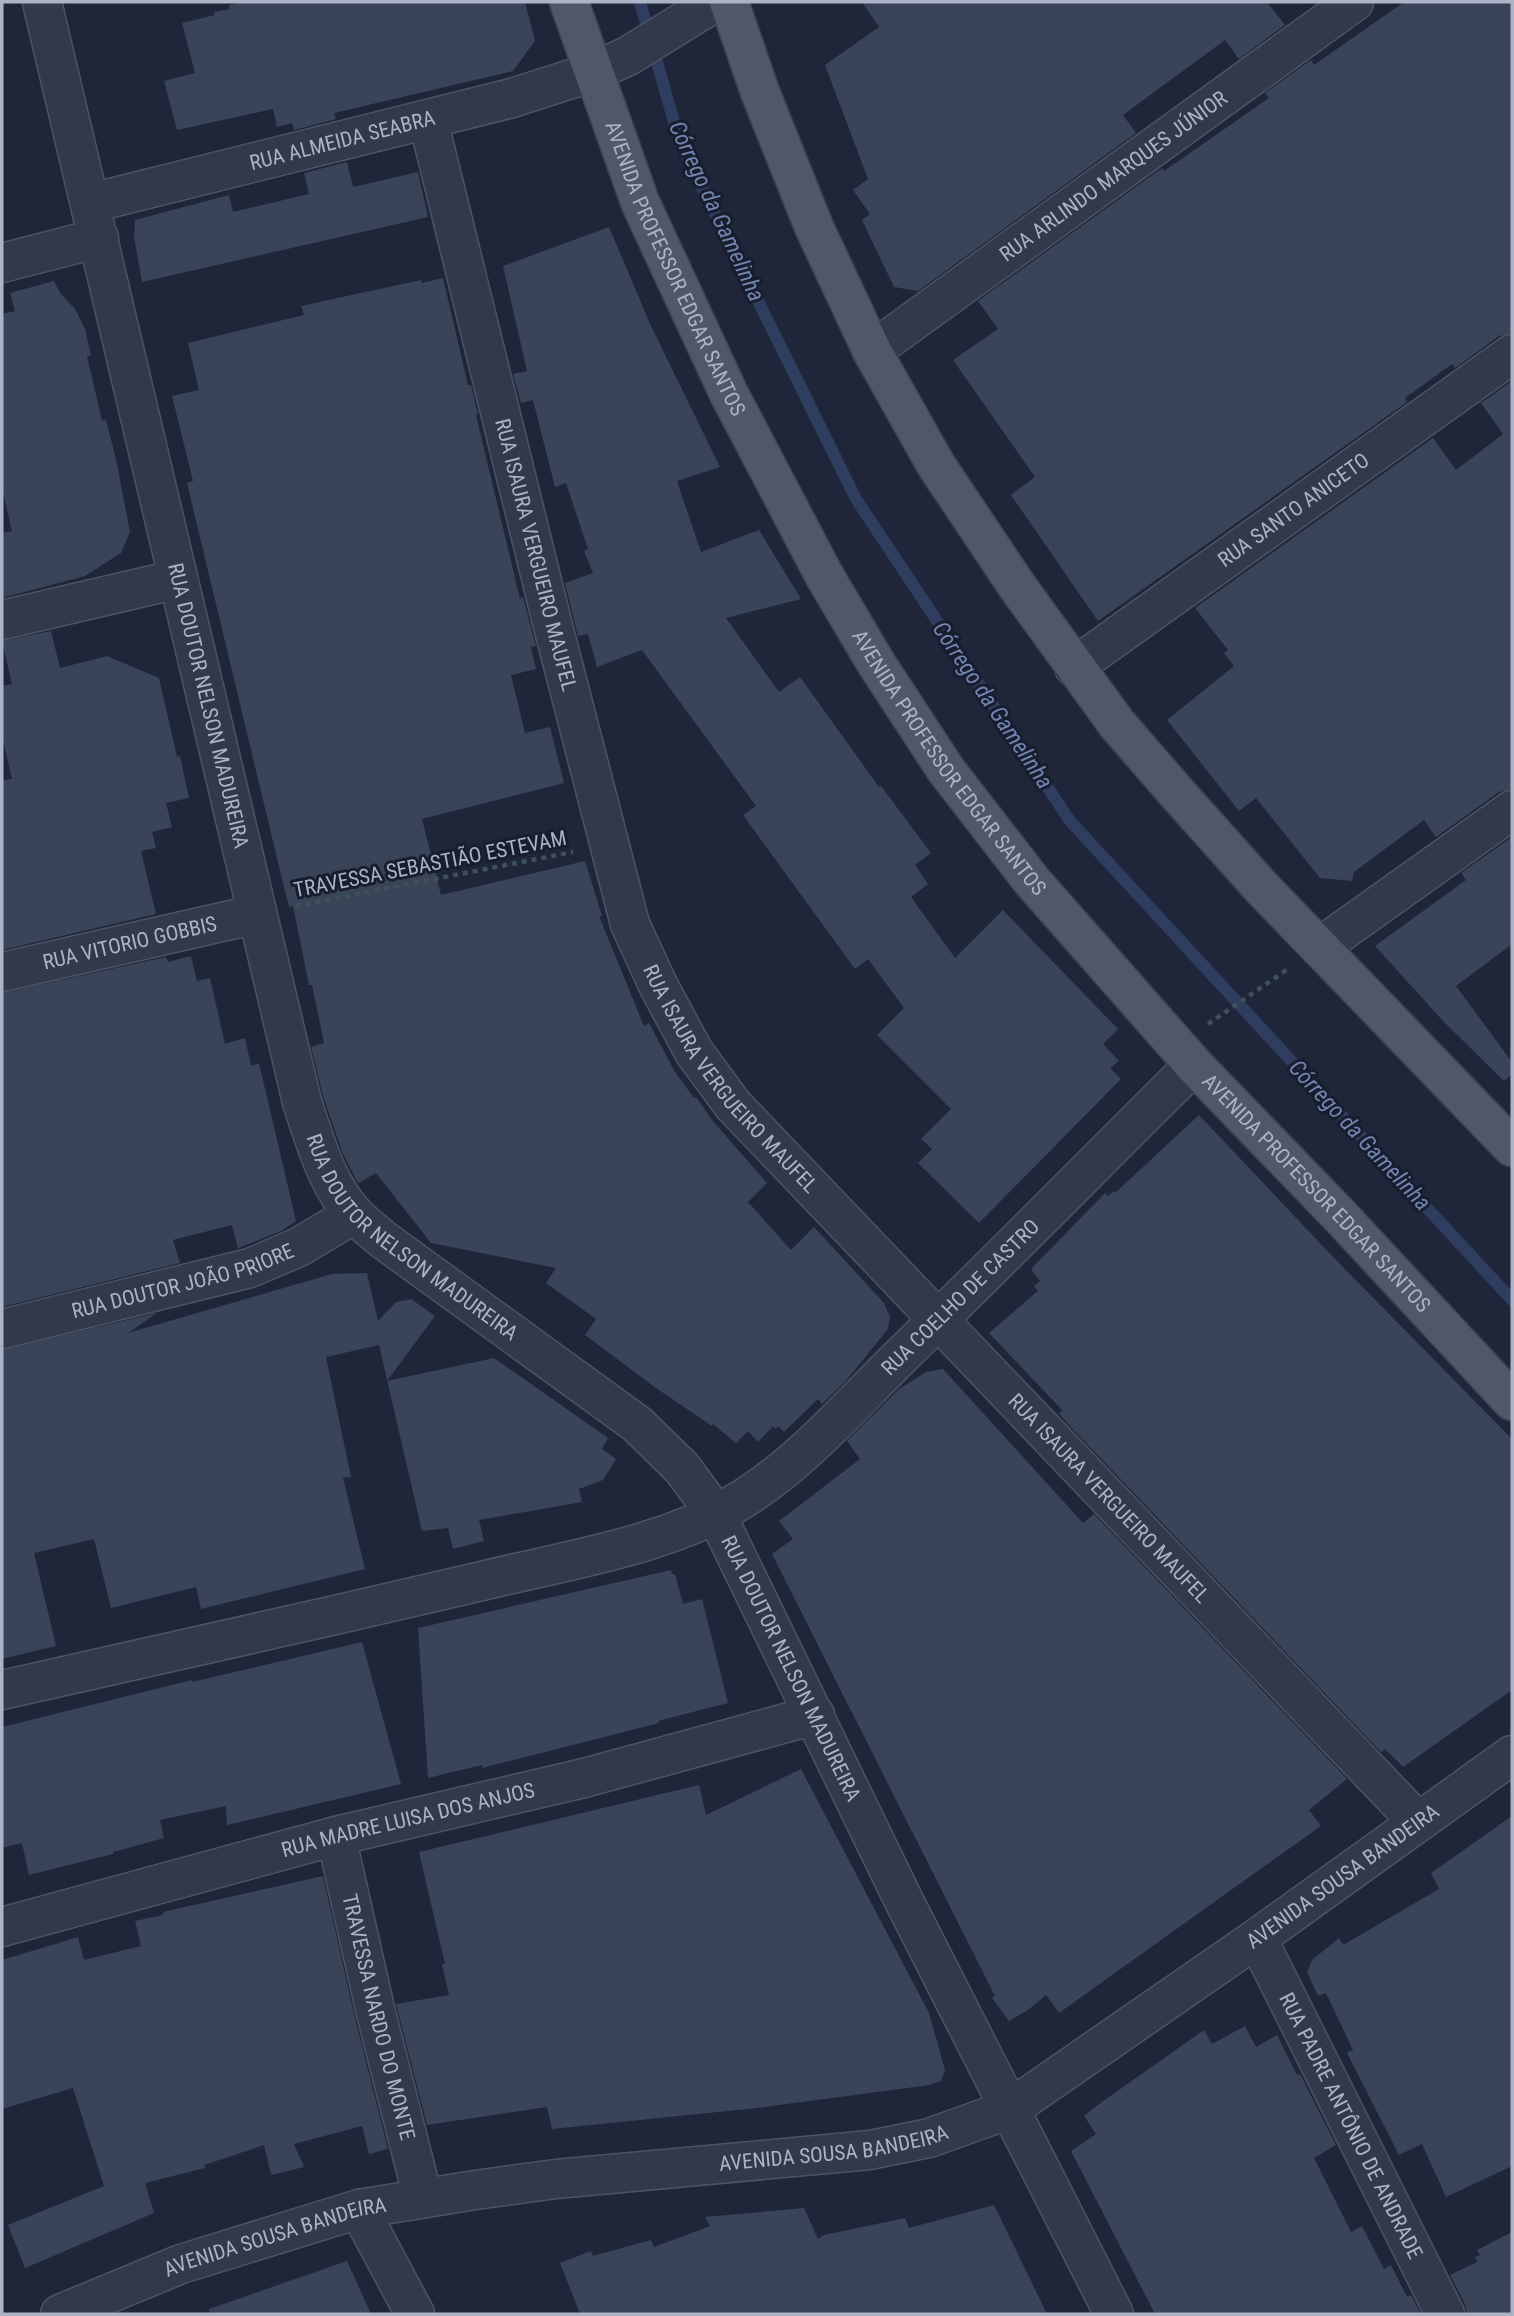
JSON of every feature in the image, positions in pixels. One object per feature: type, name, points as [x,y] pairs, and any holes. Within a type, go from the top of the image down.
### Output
[{"type":"main road","name":"AVENIDA PROFESSOR EDGAR SANTOS","points":[[569,2],[640,202],[729,394],[824,575],[876,663],[946,771],[1032,881],[1194,1065],[1341,1217],[1512,1401]]},
{"type":"main road","points":[[714,6],[760,92],[814,227],[872,351],[936,465],[1017,586],[1117,724],[1167,782],[1262,888],[1512,1147]]},
{"type":"street","name":"RUA DOUTOR NELSON MADUREIRA","points":[[42,2],[302,1102],[318,1152],[337,1189],[354,1214],[385,1241],[638,1424],[682,1468],[716,1514],[904,1901],[1114,2314]]},
{"type":"street","name":"RUA ARLINDO MARQUES JÚNIOR","points":[[872,351],[1354,2]]},
{"type":"street","name":"RUA ALMEIDA SEABRA","points":[[2,263],[95,220],[593,72],[628,56],[714,6]]},
{"type":"street","name":"RUA ISAURA VERGUEIRO MAUFEL","points":[[428,120],[630,924],[694,1052],[733,1104],[1418,1822]]},
{"type":"street","name":"RUA SANTO ANICETO","points":[[1074,667],[1512,354]]},
{"type":"street","points":[[2,620],[177,579]]},
{"type":"street","points":[[1320,947],[1512,810]]},
{"type":"street","name":"RUA VITORIO GOBBIS","points":[[2,972],[257,914]]},
{"type":"street","name":"RUA COELHO DE CASTRO","points":[[716,1514],[750,1494],[792,1462],[1194,1065]]},
{"type":"street","name":"RUA DOUTOR JOÃO PRIORE","points":[[2,1329],[250,1268],[299,1247],[354,1214]]},
{"type":"street","points":[[2,1690],[616,1549],[670,1533],[716,1514]]},
{"type":"street","name":"RUA MADRE LUISA DOS ANJOS","points":[[2,1927],[335,1836],[584,1778],[815,1715]]},
{"type":"street","name":"AVENIDA SOUSA BANDEIRA","points":[[60,2314],[181,2263],[359,2209],[556,2179],[870,2150],[929,2138],[1010,2109],[1258,1938],[1512,1755]]},
{"type":"street","name":"TRAVESSA NARDO DO MONTE","points":[[335,1836],[423,2198]]},
{"type":"street","name":"RUA PADRE ANTÔNIO DE ANDRADE","points":[[1258,1938],[1445,2314]]},
{"type":"street","points":[[359,2209],[415,2314]]},
{"type":"path","name":"TRAVESSA SEBASTIÃO ESTEVAM","points":[[257,914],[608,845]]},
{"type":"path","points":[[1208,1024],[1276,977]]},
{"type":"building","points":[[245,2],[525,2],[535,41],[513,71],[334,113],[336,119],[294,130],[292,123],[277,127],[273,109],[177,130],[164,81],[195,73],[182,23],[215,15],[214,12],[230,9],[229,5]]},
{"type":"building","points":[[862,2],[1267,2],[1285,25],[1239,59],[1225,40],[1123,115],[1136,133],[918,291],[894,287],[862,220],[870,214],[853,190],[868,179],[825,65],[879,27]]},
{"type":"building","points":[[1404,2],[1512,2],[1512,333],[1499,336],[1455,368],[1452,364],[1405,398],[1407,402],[1098,621],[1011,495],[1035,477],[953,360],[998,329],[978,301],[1162,168],[1164,171],[1269,98],[1265,93],[1311,60],[1314,65]]},
{"type":"building","points":[[347,162],[353,187],[418,172],[428,217],[142,282],[134,237],[135,220],[229,195],[233,212],[309,194],[304,173]]},
{"type":"building","points":[[609,227],[651,326],[720,467],[677,481],[701,552],[759,530],[801,599],[726,618],[779,692],[800,677],[879,787],[881,786],[931,853],[915,865],[928,884],[911,897],[955,958],[1003,910],[1118,1029],[1103,1044],[1119,1061],[1110,1068],[1121,1079],[979,1223],[918,1163],[932,1149],[921,1139],[951,1109],[877,1035],[904,1008],[868,959],[855,969],[743,815],[756,806],[642,650],[597,667],[588,634],[578,636],[565,583],[593,573],[584,551],[588,549],[566,483],[555,487],[533,400],[521,403],[513,374],[527,371],[503,266]]},
{"type":"building","points":[[443,278],[468,385],[471,385],[478,414],[476,415],[520,599],[523,597],[536,646],[531,647],[536,669],[511,675],[525,733],[550,727],[564,783],[422,819],[441,895],[585,861],[602,916],[599,916],[644,1026],[649,1023],[675,1072],[694,1098],[696,1097],[712,1120],[767,1183],[748,1202],[791,1250],[814,1227],[884,1303],[890,1317],[888,1329],[845,1382],[822,1404],[818,1399],[784,1432],[778,1426],[776,1429],[773,1426],[758,1442],[748,1431],[736,1443],[585,1335],[596,1319],[546,1283],[556,1268],[431,1243],[376,1173],[358,1183],[343,1154],[323,1096],[311,1047],[324,1043],[312,985],[309,985],[293,906],[289,907],[282,879],[187,483],[193,481],[172,396],[199,390],[188,343],[304,315],[301,306],[421,280],[422,283]]},
{"type":"building","points":[[54,281],[60,293],[75,309],[85,329],[91,355],[87,356],[102,421],[106,420],[116,459],[130,532],[121,553],[85,576],[2,598],[2,533],[12,531],[2,489],[2,314],[15,311],[10,293]]},
{"type":"building","points":[[1512,381],[1512,789],[1499,792],[1436,837],[1424,820],[1354,872],[1352,881],[1320,878],[1256,798],[1239,811],[1167,720],[1234,666],[1224,653],[1228,650],[1195,608],[1433,438],[1456,470],[1503,434],[1481,403]]},
{"type":"building","points":[[51,631],[60,668],[107,656],[159,678],[189,798],[166,803],[172,827],[152,832],[156,848],[141,851],[156,914],[2,950],[2,780],[12,779],[2,736],[2,686],[12,684],[2,641]]},
{"type":"building","points":[[1512,837],[1512,944],[1456,986],[1512,1062],[1512,1074],[1504,1081],[1444,1022],[1375,946],[1466,880],[1461,873]]},
{"type":"building","points":[[191,956],[197,981],[210,978],[225,1044],[245,1038],[251,1066],[259,1063],[296,1221],[281,1231],[238,1248],[232,1225],[173,1240],[180,1263],[2,1307],[2,993],[166,957],[168,962]]},
{"type":"building","points":[[1199,1115],[1336,1260],[1512,1439],[1512,1690],[1403,1767],[1385,1749],[1381,1752],[1067,1423],[1059,1413],[1063,1411],[989,1333],[1038,1291],[1034,1286],[1040,1281],[1031,1269],[1105,1193],[1108,1196],[1114,1191],[1115,1193]]},
{"type":"building","points":[[367,1273],[378,1321],[396,1302],[411,1299],[435,1316],[387,1381],[379,1345],[326,1357],[351,1477],[343,1478],[365,1569],[201,1609],[196,1587],[111,1608],[94,1539],[34,1553],[56,1646],[2,1659],[2,1350],[157,1313],[128,1333],[332,1274]]},
{"type":"building","points":[[494,1358],[608,1438],[602,1449],[616,1459],[603,1480],[579,1489],[582,1502],[479,1520],[484,1541],[453,1549],[448,1528],[422,1531],[387,1381]]},
{"type":"building","points":[[943,1369],[1083,1523],[1094,1514],[1347,1779],[1309,1810],[1321,1826],[1059,2013],[1046,1995],[1009,2021],[992,1998],[995,1996],[772,1554],[793,1539],[779,1521],[860,1459],[847,1441],[899,1389],[926,1372]]},
{"type":"building","points":[[671,1570],[672,1574],[675,1574],[683,1604],[702,1599],[728,1703],[482,1768],[482,1765],[428,1778],[418,1628]]},
{"type":"building","points":[[362,1642],[401,1784],[227,1825],[226,1806],[160,1820],[164,1838],[29,1875],[22,1843],[2,1848],[2,1727]]},
{"type":"building","points":[[801,1769],[929,2013],[945,2070],[941,2081],[930,2085],[757,2108],[552,2129],[547,2107],[427,2125],[396,2004],[449,1995],[442,1964],[445,1964],[419,1852],[699,1785],[706,1815]]},
{"type":"building","points":[[1512,1816],[1512,2166],[1446,2197],[1422,2144],[1399,2155],[1347,2053],[1353,2050],[1326,1993],[1318,1996],[1307,1972],[1312,1960],[1339,1938],[1343,1945],[1439,1889],[1431,1873]]},
{"type":"building","points":[[323,1876],[388,2149],[369,2154],[362,2126],[294,2144],[304,2167],[271,2175],[264,2145],[204,2165],[205,2168],[145,2183],[154,2213],[25,2268],[8,2225],[104,2186],[73,2088],[2,2109],[2,1960],[78,1937],[84,1960],[141,1946],[135,1921],[163,1915],[163,1912]]},
{"type":"building","points":[[1245,2026],[1256,2047],[1277,2035],[1336,2145],[1314,2158],[1351,2232],[1362,2226],[1384,2269],[1391,2265],[1407,2297],[1411,2295],[1421,2314],[1155,2314],[1071,2151],[1096,2134],[1084,2116],[1099,2104],[1204,2030],[1212,2044]]},
{"type":"building","points":[[994,2205],[1047,2314],[580,2314],[560,2263],[591,2251],[593,2256],[651,2240],[654,2247],[710,2226],[705,2217],[804,2208],[818,2239],[824,2235],[905,2218],[909,2228]]},
{"type":"building","points":[[1512,2232],[1512,2314],[1467,2314],[1465,2304],[1450,2275],[1477,2262],[1475,2257],[1480,2255],[1477,2250]]},
{"type":"building","points":[[347,2261],[371,2314],[210,2314],[209,2309]]},
{"type":"waterway","name":"Córrego da Gamelinha","points":[[640,2],[680,143],[856,499],[1070,821],[1512,1300]]}]
